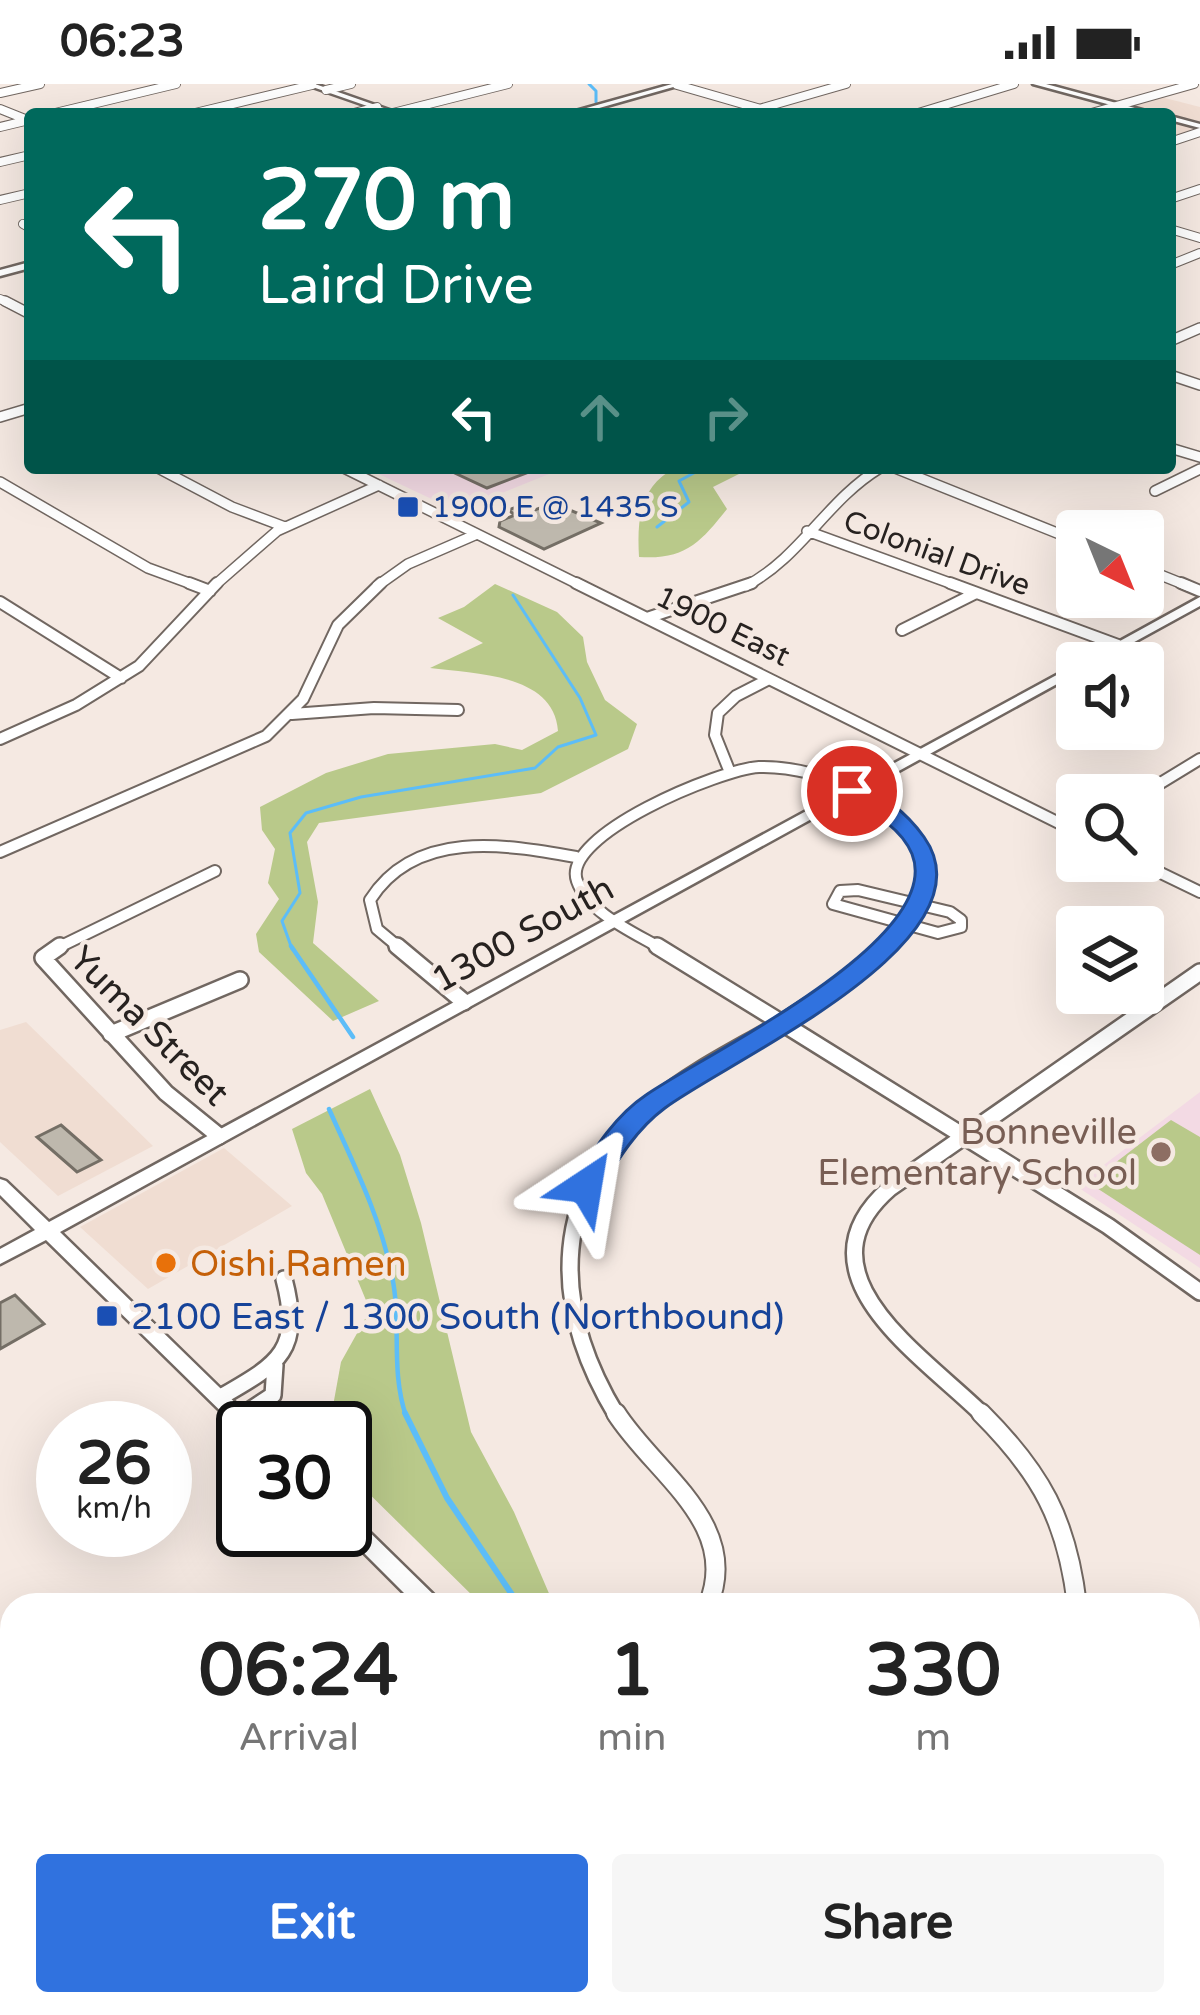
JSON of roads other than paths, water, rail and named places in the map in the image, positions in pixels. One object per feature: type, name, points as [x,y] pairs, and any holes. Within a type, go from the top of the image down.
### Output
[{"type":"street","points":[[0,93],[40,84]]},
{"type":"street","points":[[76,108],[176,84]]},
{"type":"street","points":[[326,90],[351,84]]},
{"type":"street","points":[[414,108],[508,84]]},
{"type":"street","points":[[591,108],[678,84],[756,108]]},
{"type":"street","points":[[762,108],[846,84]]},
{"type":"street","points":[[935,108],[1014,84]]},
{"type":"street","points":[[1036,84],[1129,108]]},
{"type":"street","points":[[1113,108],[1195,84]]},
{"type":"street","points":[[216,108],[310,85],[380,108]]},
{"type":"street","points":[[1155,490],[1200,469]]},
{"type":"street","points":[[170,474],[285,526]]},
{"type":"street","name":"1900 East","points":[[356,474],[1056,822]]},
{"type":"street","points":[[647,618],[755,582],[792,554],[837,496],[871,474]]},
{"type":"street","points":[[910,474],[1056,533]]},
{"type":"street","points":[[0,482],[148,568],[210,591]]},
{"type":"street","points":[[0,739],[121,679],[154,652],[245,555],[285,526],[379,485]]},
{"type":"street","name":"Colonial Drive","points":[[807,531],[1110,642]]},
{"type":"street","points":[[0,852],[248,745],[292,714],[338,625],[362,597],[408,564],[476,534]]},
{"type":"street","points":[[1164,576],[1200,591]]},
{"type":"street","points":[[902,630],[976,593]]},
{"type":"street","points":[[1124,642],[1200,601]]},
{"type":"street","points":[[0,602],[121,679]]},
{"type":"street","points":[[729,770],[712,735],[713,720],[731,699],[770,679]]},
{"type":"street","name":"1300 South","points":[[0,1257],[1056,680]]},
{"type":"street","points":[[292,714],[374,708],[458,710]]},
{"type":"street","points":[[1164,781],[1200,759]]},
{"type":"street","points":[[576,857],[602,834],[729,770],[794,770],[852,791],[891,814],[914,836],[928,869],[918,904],[905,926],[865,968],[680,1083],[626,1129],[594,1172],[569,1240],[569,1300],[594,1379],[618,1419],[700,1517],[716,1547],[717,1578],[712,1593]]},
{"type":"street","points":[[464,1002],[377,929],[370,899],[381,880],[415,859],[458,847],[510,845],[576,857]]},
{"type":"street","points":[[576,857],[579,888],[615,920],[1131,1239],[1200,1292]]},
{"type":"street","name":"Yuma Street","points":[[215,872],[45,955],[48,968],[166,1093],[219,1136]]},
{"type":"street","points":[[1164,875],[1200,892]]},
{"type":"street","points":[[851,889],[918,904],[955,914],[961,927],[944,934],[905,926],[840,909],[833,897],[851,889]]},
{"type":"street","points":[[1074,1593],[1066,1536],[1041,1478],[1003,1431],[880,1315],[855,1276],[854,1234],[868,1208],[1200,972]]},
{"type":"street","points":[[111,1034],[240,980]]},
{"type":"street","points":[[0,1185],[222,1401]]},
{"type":"street","points":[[267,1401],[273,1395],[275,1365],[296,1320],[284,1280]]},
{"type":"street","points":[[219,1398],[275,1365]]},
{"type":"street","points":[[372,1548],[418,1593]]},
{"type":"waterway","points":[[589,84],[596,91],[596,102]]},
{"type":"waterway","points":[[657,527],[689,502],[679,481],[692,474]]},
{"type":"waterway","points":[[292,949],[282,921],[300,893],[290,833],[306,813],[361,797],[535,768],[558,747],[596,735],[580,698],[513,595]]},
{"type":"waterway","points":[[291,946],[353,1037]]},
{"type":"waterway","points":[[329,1109],[387,1254],[405,1414]]},
{"type":"waterway","points":[[405,1414],[447,1498],[511,1593]]},
{"type":"place","name":"1900 E @ 1435 S","points":[[408,507]]},
{"type":"place","name":"Bonneville Elementary School","points":[[1161,1152]]},
{"type":"place","name":"Oishi Ramen","points":[[166,1263]]},
{"type":"place","name":"2100 East / 1300 South (Northbound)","points":[[107,1316]]}]
